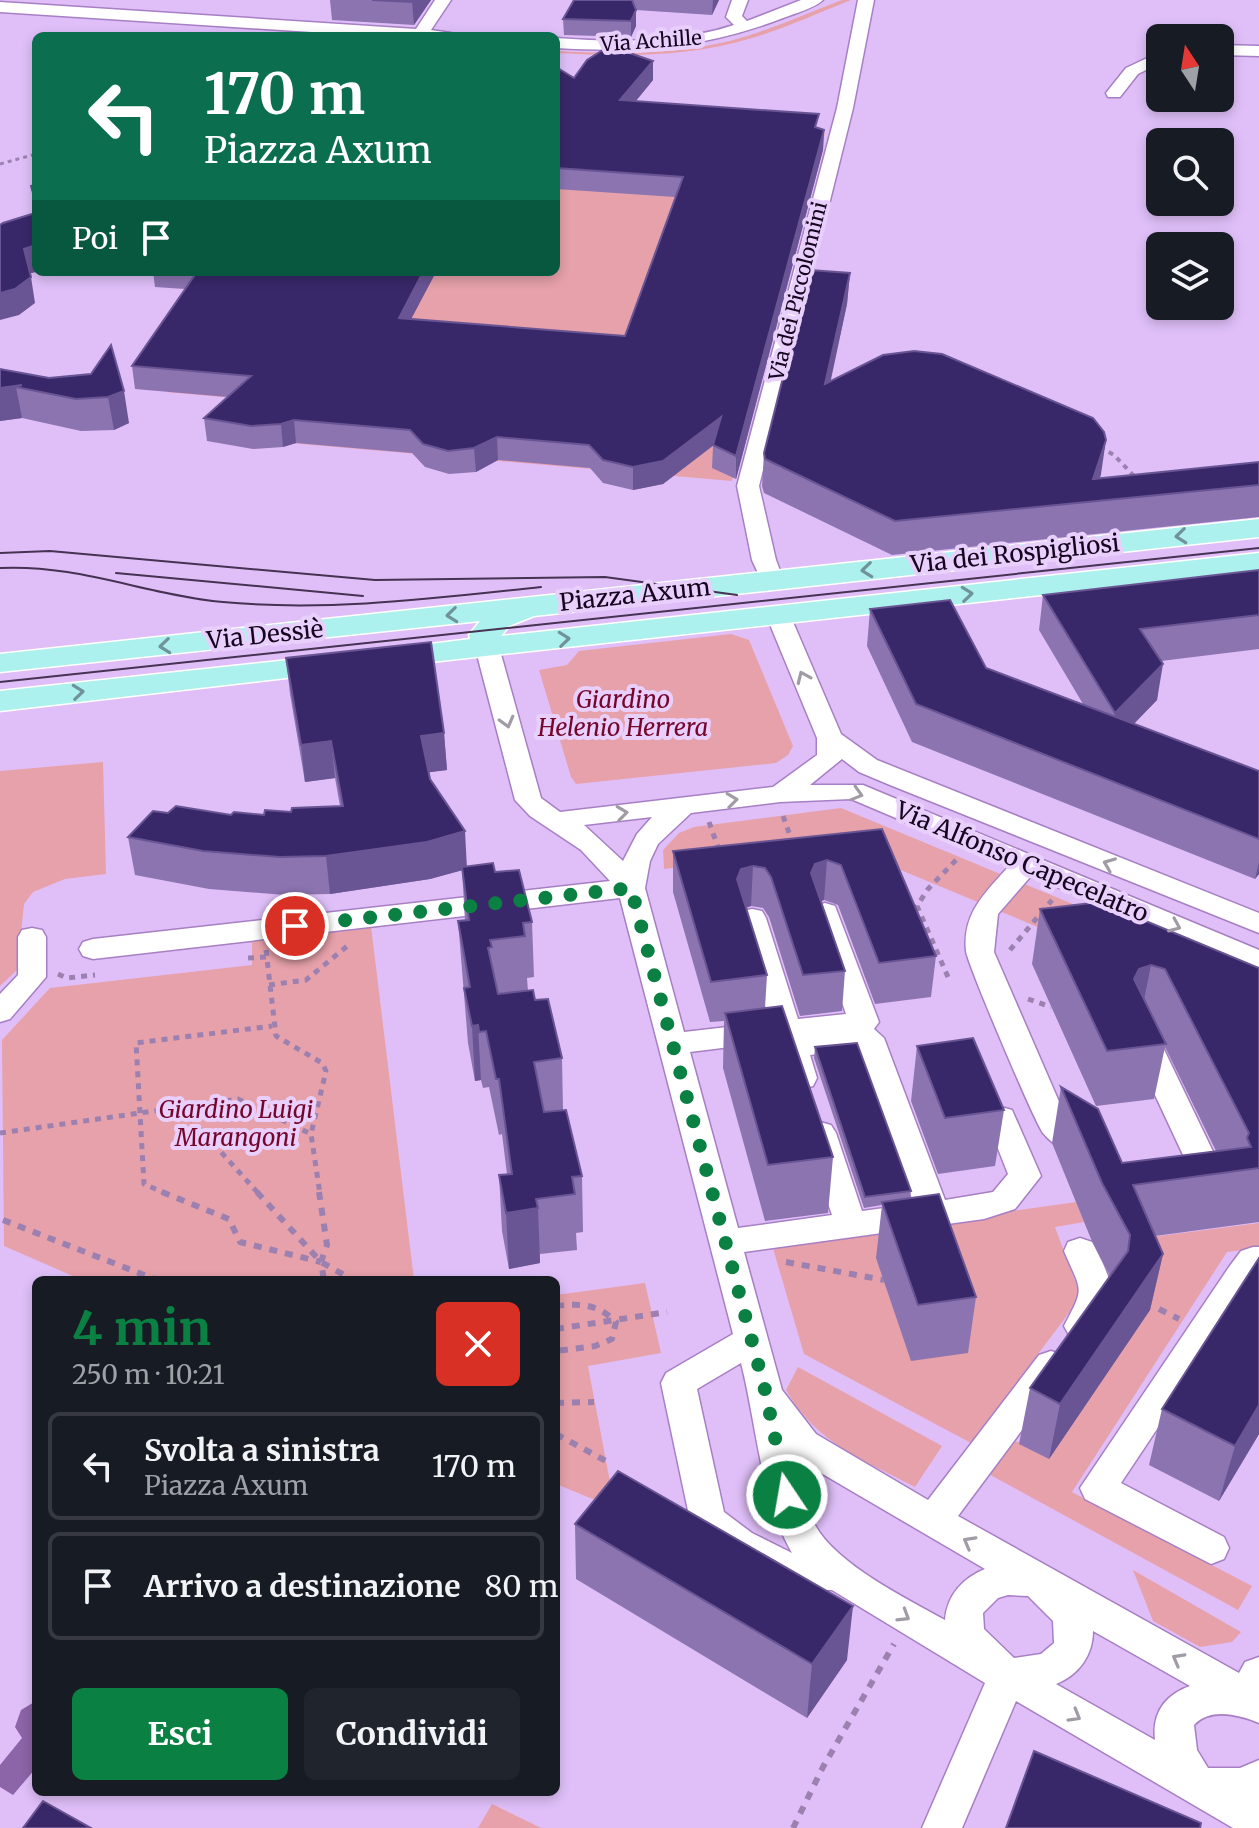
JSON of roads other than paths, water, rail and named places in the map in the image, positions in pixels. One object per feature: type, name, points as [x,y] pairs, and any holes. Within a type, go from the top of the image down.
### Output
[{"type":"main road","name":"Via dei Rospigliosi","points":[[772,581],[1259,528]]},
{"type":"main road","name":"Via dei Rospigliosi","points":[[778,615],[1259,562]]},
{"type":"main road","name":"Piazza Axum","points":[[772,581],[529,607],[498,619],[485,635],[487,647],[778,615]]},
{"type":"main road","points":[[772,581],[778,615]]},
{"type":"main road","name":"Via Dessiè","points":[[0,663],[529,607]]},
{"type":"main road","name":"Via Dessiè","points":[[0,701],[487,647]]},
{"type":"street","points":[[422,32],[443,0]]},
{"type":"street","points":[[740,0],[734,17],[745,27]]},
{"type":"street","name":"Via Achille","points":[[560,43],[659,45],[705,38],[745,27],[815,0]]},
{"type":"street","name":"Via dei Piccolomini","points":[[772,581],[764,560],[748,486],[845,108],[866,0]]},
{"type":"street","points":[[0,7],[260,30],[340,32]]},
{"type":"street","points":[[1234,50],[1259,51]]},
{"type":"street","points":[[1114,93],[1132,71],[1146,64]]},
{"type":"street","points":[[560,820],[696,812],[780,803],[829,759],[832,750],[830,738],[778,615]]},
{"type":"street","points":[[487,647],[528,800],[536,810],[560,820],[602,853],[631,888]]},
{"type":"street","name":"Via Alfonso Capecelatro","points":[[830,738],[868,766],[1259,924]]},
{"type":"street","name":"Via Alfonso Capecelatro","points":[[780,803],[854,791],[1256,955]]},
{"type":"street","points":[[696,812],[649,835],[634,863],[631,888],[765,1390],[796,1526],[809,1548],[838,1574],[910,1620],[1259,1821]]},
{"type":"street","points":[[1027,863],[984,912],[979,942],[983,964],[1055,1127],[1102,1156],[1107,1168]]},
{"type":"street","points":[[93,949],[631,888]]},
{"type":"street","points":[[674,1053],[790,1039],[864,1022],[825,912]]},
{"type":"street","points":[[752,918],[847,1213]]},
{"type":"street","points":[[0,1012],[32,977],[32,937]]},
{"type":"street","points":[[1141,1033],[1216,1190],[1185,1194]]},
{"type":"street","points":[[790,1039],[869,1038],[930,1204]]},
{"type":"street","points":[[728,1254],[1004,1201],[1025,1176],[1001,1118]]},
{"type":"street","points":[[933,1521],[1097,1305],[1098,1291],[1080,1251]]},
{"type":"street","points":[[1211,1548],[1098,1488],[1255,1275]]},
{"type":"street","points":[[751,1340],[678,1383],[708,1520],[739,1544],[798,1574],[838,1574]]},
{"type":"street","points":[[765,1390],[803,1444],[827,1461],[1256,1699]]},
{"type":"street","points":[[1037,1580],[1069,1613],[1074,1632],[1072,1648],[1053,1668],[1007,1676],[971,1641],[965,1625],[965,1609],[972,1595],[990,1582],[1037,1580]]},
{"type":"street","points":[[942,1828],[1007,1676]]},
{"type":"street","points":[[1196,1786],[1174,1744],[1173,1728],[1179,1714],[1201,1699],[1256,1699]]},
{"type":"street","points":[[1196,1786],[1243,1787],[1259,1779]]},
{"type":"tram line","points":[[0,682],[1259,548]]},
{"type":"tram line","points":[[0,553],[50,551],[375,580],[605,577],[737,595]]},
{"type":"tram line","points":[[0,568],[57,571],[195,598],[263,605],[343,605],[541,587]]},
{"type":"tram line","points":[[116,573],[363,596]]},
{"type":"park label","name":"Giardino Helenio Herrera","points":[[623,714]]},
{"type":"park label","name":"Giardino Luigi Marangoni","points":[[236,1124]]}]
